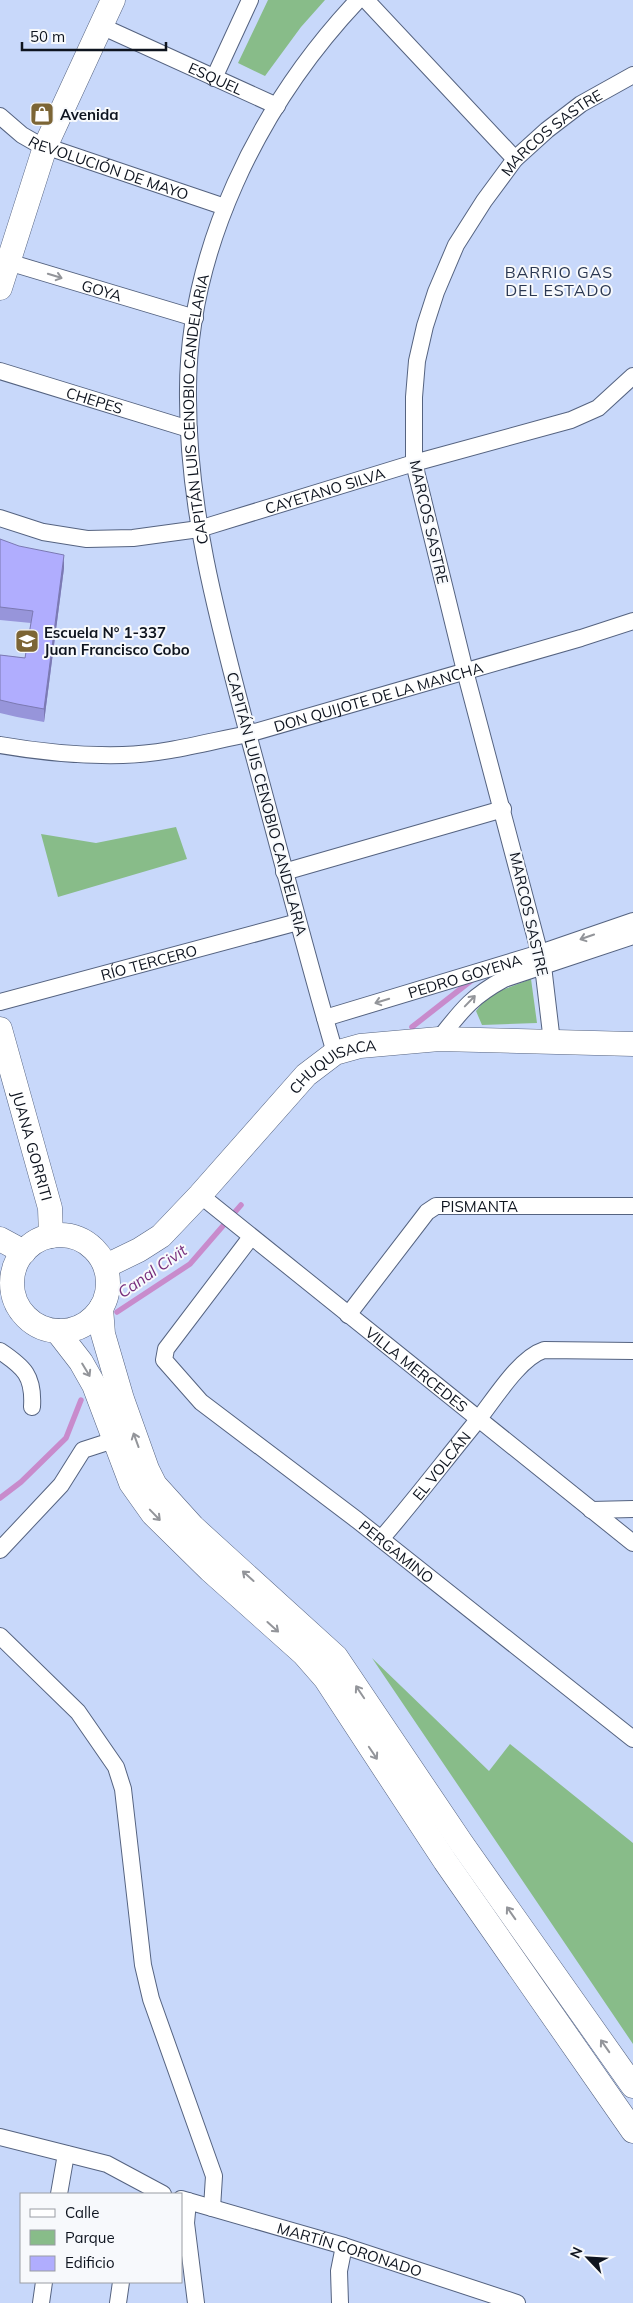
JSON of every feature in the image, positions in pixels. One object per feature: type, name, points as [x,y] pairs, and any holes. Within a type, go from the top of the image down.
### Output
[{"type":"main road","points":[[0,288],[45,147],[113,0]]},
{"type":"main road","name":"JUANA GORRITI","points":[[0,1029],[50,1208],[51,1236]]},
{"type":"main road","name":"CHUQUISACA","points":[[106,1266],[139,1250],[161,1236],[306,1076],[335,1053],[360,1046],[439,1039],[633,1044]]},
{"type":"main road","points":[[66,1235],[82,1240],[94,1249],[106,1266],[107,1293],[101,1308],[93,1318],[70,1330],[57,1331],[36,1324],[10,1305],[15,1298],[13,1278],[15,1269],[8,1246],[36,1242],[51,1236],[66,1235]]},
{"type":"main road","points":[[101,1308],[104,1340],[122,1399],[147,1469],[155,1485],[193,1527],[336,1657],[462,1844],[633,2086]]},
{"type":"main road","points":[[57,1331],[88,1373],[131,1483],[153,1514],[210,1570],[304,1654],[325,1678],[445,1861],[633,2131]]},
{"type":"street","points":[[214,78],[250,0]]},
{"type":"street","name":"CAPITÁN LUIS CENOBIO CANDELARIA","points":[[335,1053],[284,872],[225,649],[199,529],[188,429],[189,368],[195,318],[207,262],[225,206],[243,167],[277,106],[314,50],[358,0]]},
{"type":"street","points":[[366,0],[516,159]]},
{"type":"street","name":"ESQUEL","points":[[101,26],[277,106]]},
{"type":"street","name":"MARCOS SASTRE","points":[[552,1042],[542,959],[466,671],[414,463],[414,397],[417,361],[425,326],[450,258],[465,230],[516,159],[547,130],[581,104],[633,75]]},
{"type":"street","name":"REVOLUCIÓN DE MAYO","points":[[0,116],[22,135],[45,147],[225,206]]},
{"type":"street","name":"GOYA","points":[[8,262],[195,318]]},
{"type":"street","name":"CHEPES","points":[[0,371],[188,429]]},
{"type":"street","name":"CAYETANO SILVA","points":[[0,518],[43,532],[87,539],[133,538],[199,529],[414,463],[571,420],[598,408],[633,376]]},
{"type":"street","name":"DON QUIJOTE DE LA MANCHA","points":[[0,745],[39,750],[123,755],[154,752],[248,734],[633,621]]},
{"type":"street","points":[[284,872],[503,809]]},
{"type":"street","name":"PEDRO GOYENA","points":[[439,1039],[471,999],[484,990],[542,959],[633,921]]},
{"type":"street","name":"RÍO TERCERO","points":[[0,1002],[298,922]]},
{"type":"street","name":"PEDRO GOYENA","points":[[325,1018],[633,936]]},
{"type":"street","name":"VILLA MERCEDES","points":[[200,1195],[348,1316],[633,1543]]},
{"type":"street","name":"PISMANTA","points":[[348,1316],[427,1212],[436,1206],[633,1206]]},
{"type":"street","name":"PERGAMINO","points":[[251,1236],[166,1349],[164,1360],[201,1402],[381,1539],[633,1738]]},
{"type":"street","name":"EL VOLCÁN","points":[[381,1539],[525,1362],[535,1353],[544,1350],[633,1351]]},
{"type":"street","points":[[0,1351],[20,1364],[30,1378],[33,1392],[32,1407]]},
{"type":"street","points":[[0,1550],[61,1486],[83,1450],[114,1440]]},
{"type":"street","points":[[591,1510],[633,1509]]},
{"type":"street","points":[[0,1636],[78,1712],[116,1767],[123,1789],[143,1965],[151,1999],[214,2176],[212,2208]]},
{"type":"street","points":[[0,2137],[107,2164],[136,2187],[159,2193]]},
{"type":"street","points":[[59,2193],[66,2154]]},
{"type":"street","points":[[185,2200],[196,2303]]},
{"type":"street","name":"MARTÍN CORONADO","points":[[185,2200],[344,2246],[479,2296],[517,2303]]},
{"type":"street","points":[[340,2303],[339,2270],[344,2246]]},
{"type":"street","points":[[40,2303],[44,2283]]},
{"type":"street","points":[[118,2303],[121,2283]]},
{"type":"green space","points":[[268,0],[325,0],[301,27],[265,76],[238,63]]},
{"type":"green space","points":[[176,827],[187,859],[58,897],[41,834],[96,843]]},
{"type":"green space","points":[[531,979],[537,1023],[482,1025],[476,1011],[489,995]]},
{"type":"green space","points":[[372,1658],[489,1771],[510,1744],[633,1843],[633,2044]]},
{"type":"building","name":"Escuela N° 1-337 Juan Francisco Cobo","points":[[0,539],[19,546],[64,555],[44,709],[0,700],[0,655],[25,658],[33,611],[0,607]]},
{"type":"waterway","name":"Canal Civit","points":[[412,1027],[472,980]]},
{"type":"waterway","name":"Canal Civit","points":[[117,1312],[190,1264],[241,1205]]},
{"type":"waterway","points":[[0,1498],[21,1482],[66,1438],[81,1400]]},
{"type":"place","name":"Avenida","points":[[42,114]]},
{"type":"place","name":"Escuela N° 1-337 Juan Francisco Cobo","points":[[27,641]]},
{"type":"district","name":"BARRIO GAS DEL ESTADO","points":[[559,281]]}]
